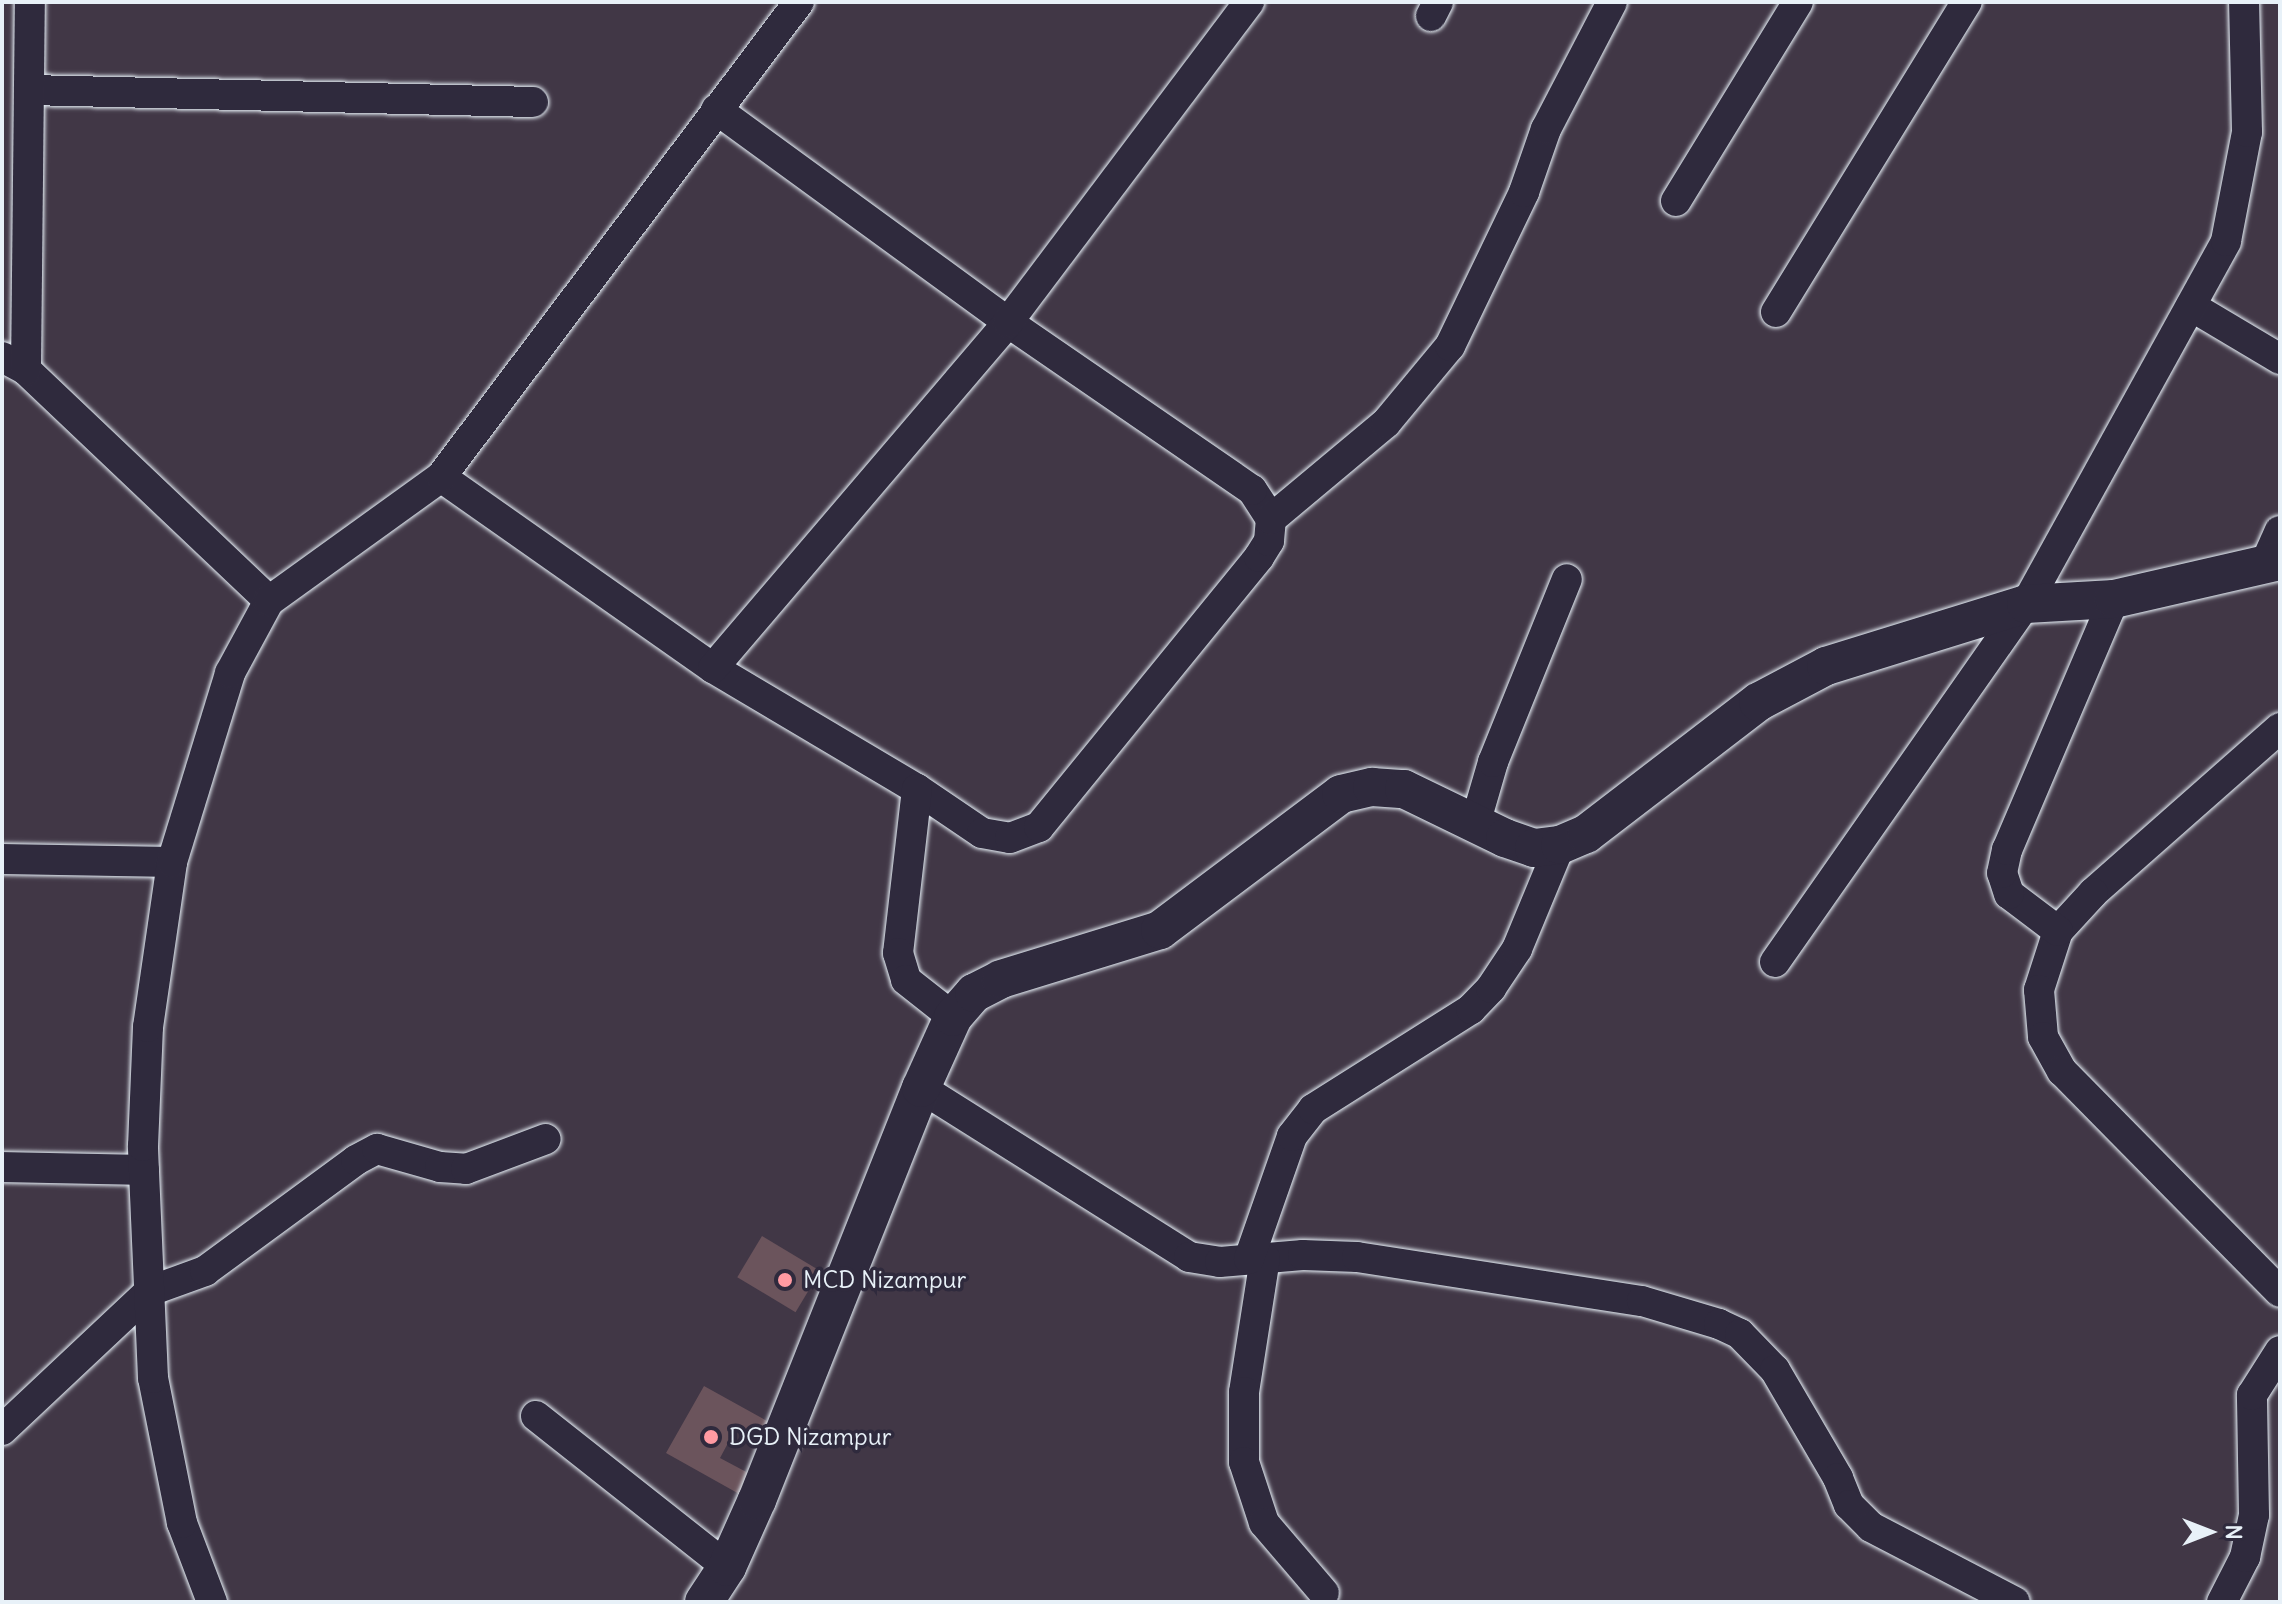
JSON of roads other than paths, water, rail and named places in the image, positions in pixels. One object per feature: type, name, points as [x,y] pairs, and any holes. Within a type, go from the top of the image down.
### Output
[{"type":"street","points":[[30,2],[29,90],[14,363],[269,601]]},
{"type":"street","points":[[212,1602],[182,1523],[153,1378],[144,1170],[148,1027],[172,862],[230,673],[269,601],[441,477],[799,2]]},
{"type":"street","points":[[713,668],[1008,322],[1249,2]]},
{"type":"street","points":[[1271,519],[1386,423],[1450,346],[1524,192],[1566,88],[1612,2]]},
{"type":"street","points":[[1676,201],[1798,2]]},
{"type":"street","points":[[1776,312],[1967,2]]},
{"type":"street","points":[[1775,962],[2026,604],[2226,241],[2240,189],[2247,132],[2244,2]]},
{"type":"street","points":[[29,90],[533,102]]},
{"type":"street","points":[[441,477],[713,668],[917,789],[982,833],[1010,838],[1039,827],[1259,557],[1269,541],[1271,519],[1252,490],[1008,322],[716,109]]},
{"type":"street","points":[[2191,306],[2280,359]]},
{"type":"street","points":[[704,1602],[727,1567],[921,1088],[953,1017],[974,993],[1001,979],[1115,947],[1186,915],[1341,794],[1372,787],[1404,789],[1475,824],[1534,848],[1560,845],[1586,834],[1792,681],[2026,604],[2114,599],[2275,552]]},
{"type":"street","points":[[1475,824],[1493,762],[1567,579]]},
{"type":"street","points":[[2058,931],[2009,894],[2002,873],[2007,850],[2114,599]]},
{"type":"street","points":[[2280,728],[2093,893],[2058,931],[2039,990],[2043,1037],[2062,1071],[2280,1292]]},
{"type":"street","points":[[917,789],[898,953],[906,980],[953,1017]]},
{"type":"street","points":[[1324,1593],[1264,1523],[1244,1462],[1243,1404],[1257,1258],[1292,1136],[1313,1109],[1471,1009],[1491,988],[1517,949],[1560,845]]},
{"type":"street","points":[[2,859],[172,862]]},
{"type":"street","points":[[921,1088],[1189,1257],[1357,1257],[1642,1301],[1719,1324],[1740,1334],[1775,1370],[1849,1505],[1871,1527],[2015,1602]]},
{"type":"street","points":[[2,1430],[150,1291],[205,1271],[377,1149],[440,1167],[466,1169],[546,1139]]},
{"type":"street","points":[[2,1167],[144,1170]]},
{"type":"street","points":[[2222,1602],[2245,1557],[2254,1515],[2252,1395],[2280,1351]]},
{"type":"street","points":[[536,1416],[727,1567]]},
{"type":"place","name":"MCD Nizampur","points":[[785,1280]]},
{"type":"place","name":"DGD Nizampur","points":[[711,1437]]}]
